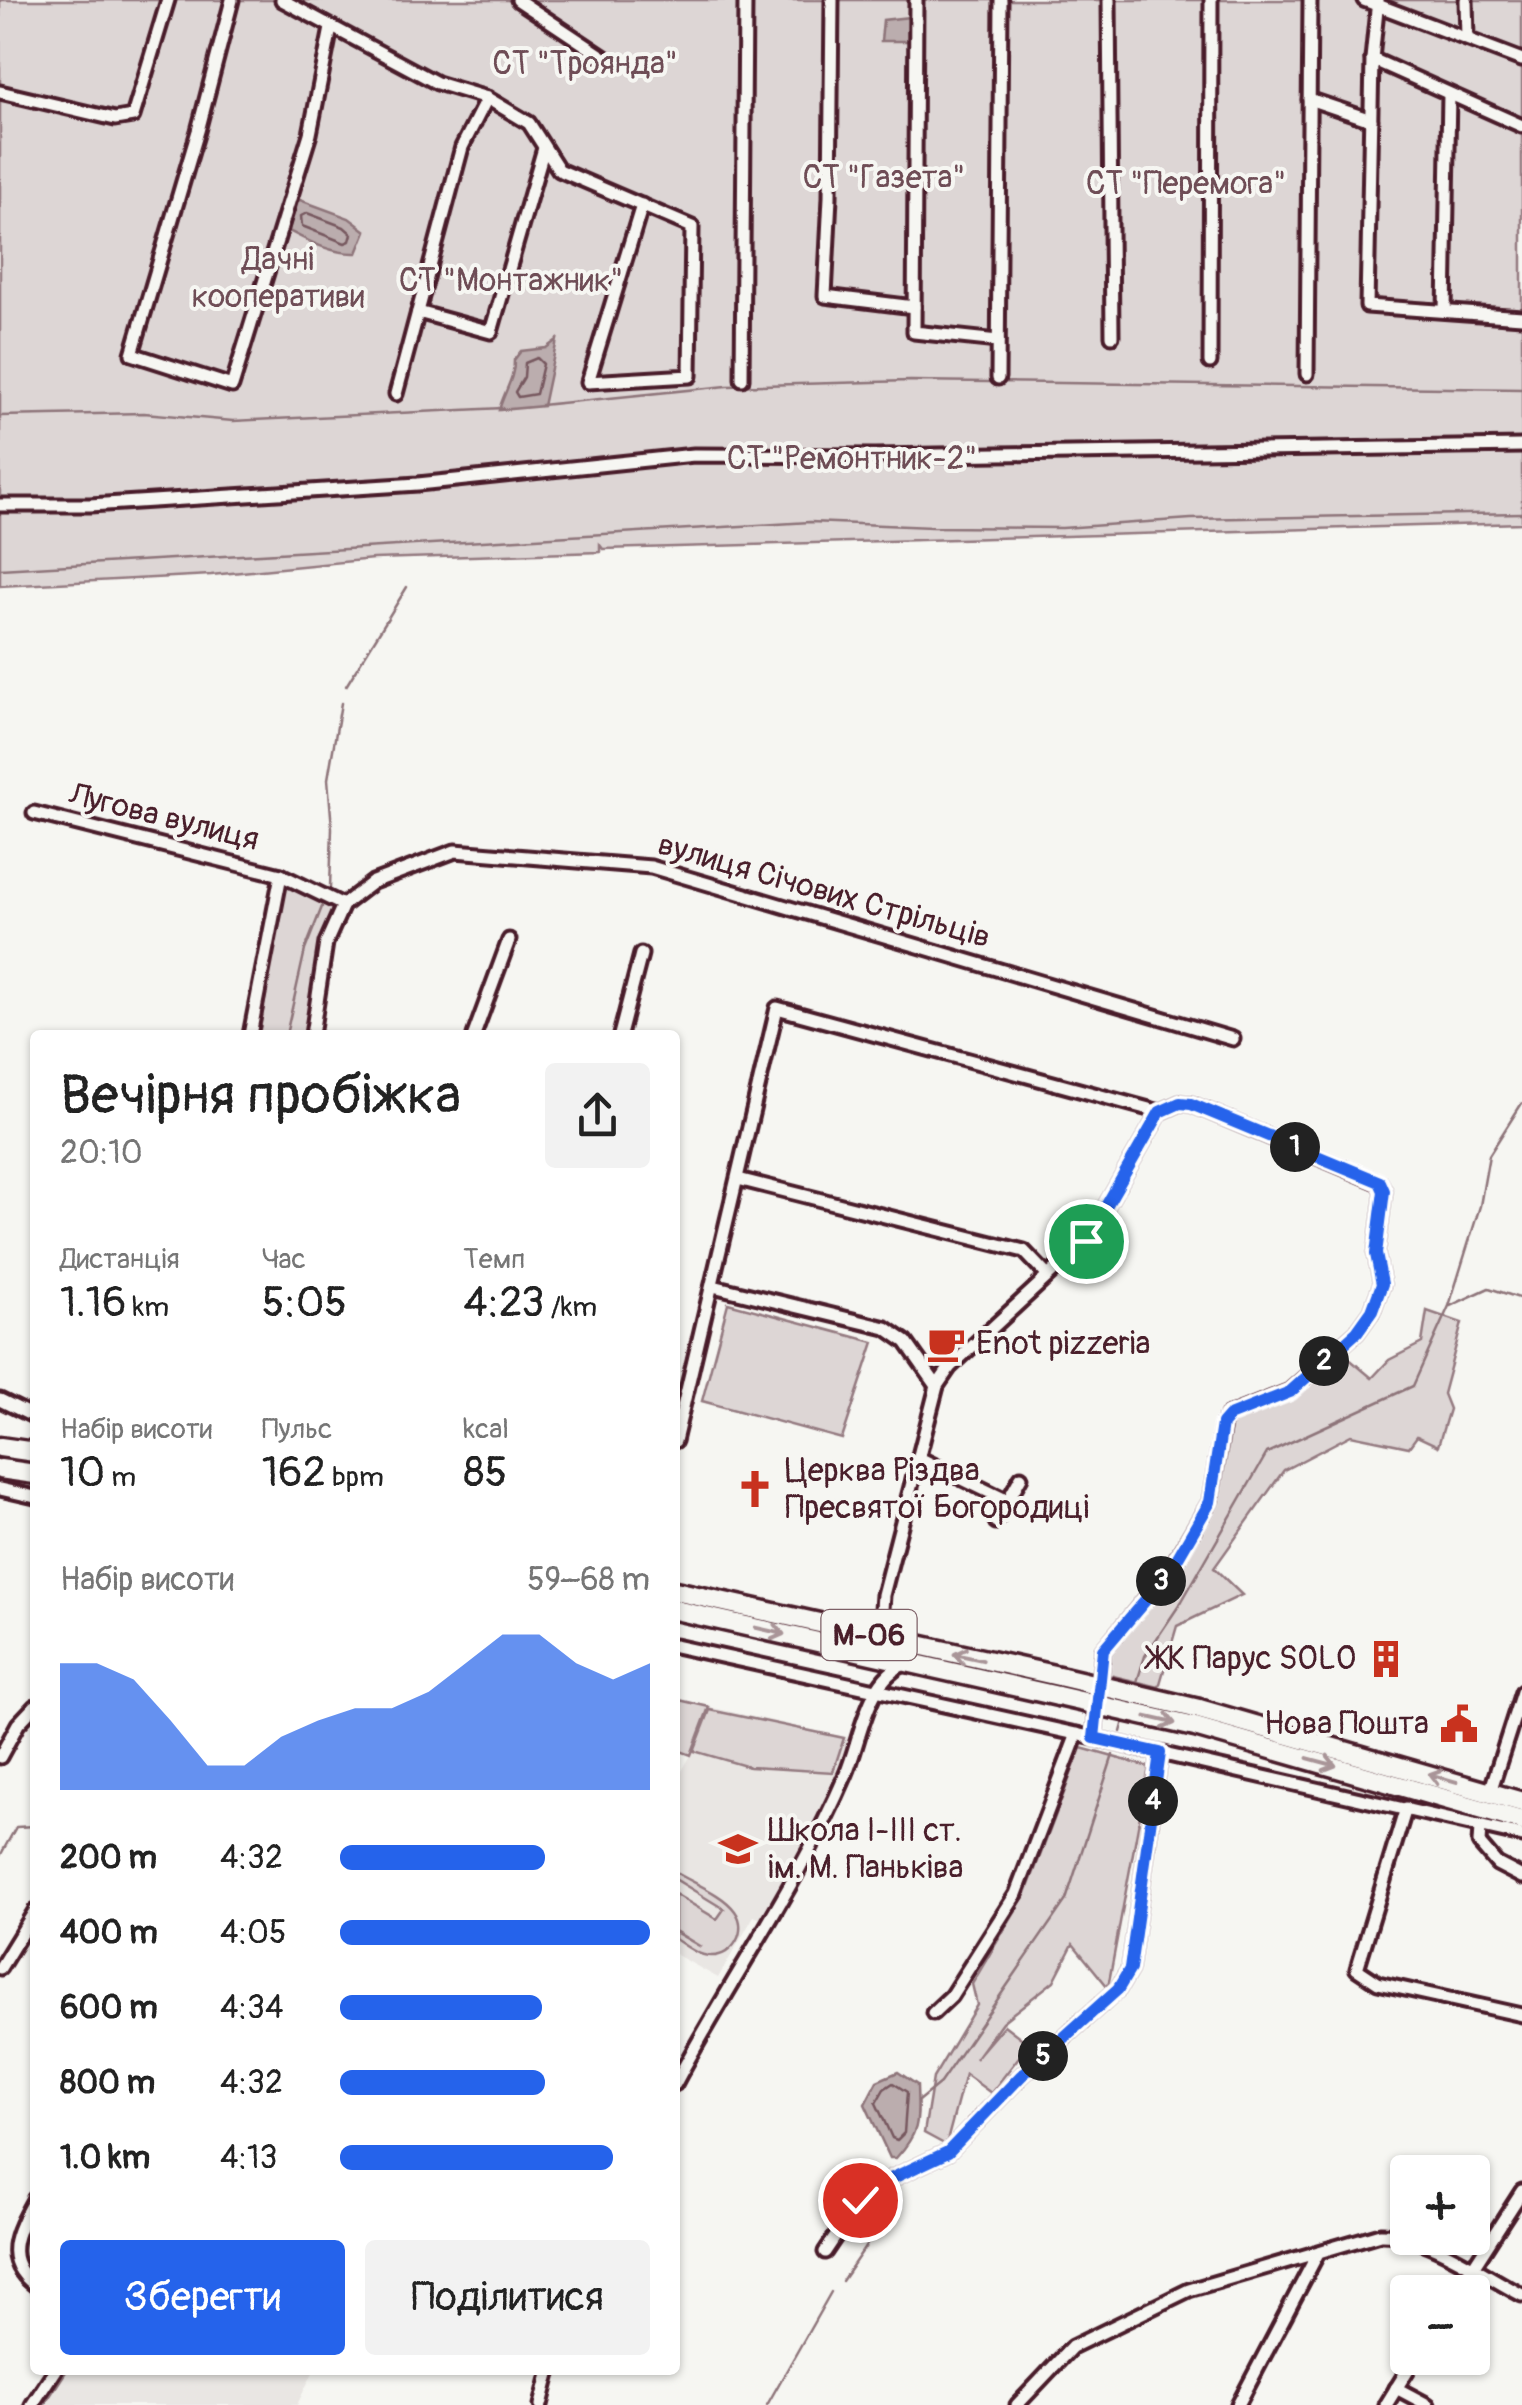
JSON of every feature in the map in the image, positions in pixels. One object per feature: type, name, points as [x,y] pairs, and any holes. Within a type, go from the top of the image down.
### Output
[{"type":"highway","points":[[0,1447],[30,1451]]},
{"type":"highway","points":[[0,1469],[30,1473]]},
{"type":"highway","name":"М-06","points":[[680,1592],[876,1645],[1197,1718],[1522,1802]]},
{"type":"highway","name":"М-06","points":[[680,1611],[876,1645],[910,1662],[1061,1687]]},
{"type":"highway","name":"М-06","points":[[1197,1718],[1522,1821]]},
{"type":"street","points":[[0,92],[116,119],[133,116],[168,0]]},
{"type":"street","points":[[232,0],[132,354],[232,386],[310,134],[331,28]]},
{"type":"street","points":[[282,0],[438,82],[486,98],[529,123],[559,170],[692,226],[690,376],[588,382],[642,205]]},
{"type":"street","points":[[518,0],[614,64]]},
{"type":"street","points":[[742,379],[745,0]]},
{"type":"street","points":[[832,0],[830,197],[824,296],[914,307]]},
{"type":"street","points":[[916,0],[914,332],[998,342]]},
{"type":"street","points":[[998,378],[1001,0]]},
{"type":"street","points":[[1109,0],[1112,336]]},
{"type":"street","points":[[1210,362],[1211,0]]},
{"type":"street","points":[[1308,374],[1310,0]]},
{"type":"street","points":[[1364,0],[1522,60]]},
{"type":"street","points":[[1466,0],[1466,38]]},
{"type":"street","points":[[1378,3],[1372,58],[1367,306],[1522,316]]},
{"type":"street","points":[[1372,58],[1522,126]]},
{"type":"street","points":[[1445,312],[1450,94]]},
{"type":"street","points":[[396,394],[462,147],[486,98]]},
{"type":"street","points":[[1309,99],[1371,120]]},
{"type":"street","points":[[418,312],[491,332],[544,148]]},
{"type":"street","points":[[0,505],[90,505],[418,484],[694,454],[875,456],[1522,446]]},
{"type":"street","name":"Лугова вулиця","points":[[34,813],[281,875],[343,904]]},
{"type":"street","name":"вулиця Січових Стрільців","points":[[343,904],[373,882],[455,851],[651,867],[1233,1039]]},
{"type":"street","name":"Лугова вулиця","points":[[251,1030],[281,875]]},
{"type":"street","points":[[313,1030],[326,943],[343,904]]},
{"type":"street","points":[[476,1030],[509,940]]},
{"type":"street","points":[[621,1030],[641,954]]},
{"type":"street","points":[[680,1421],[777,1008],[1160,1112]]},
{"type":"street","points":[[888,1673],[876,1645],[883,1595],[937,1386],[950,1367],[1086,1241],[1160,1112],[1180,1103],[1191,1104],[1380,1182],[1384,1191],[1376,1254],[1382,1284],[1372,1311],[1357,1332],[1290,1392],[1229,1416],[1222,1424],[1210,1502],[1170,1571],[1103,1650],[1094,1738]]},
{"type":"street","points":[[738,1179],[1024,1251],[1047,1275]]},
{"type":"street","points":[[713,1286],[886,1328],[906,1342],[937,1386]]},
{"type":"street","points":[[0,1400],[30,1415]]},
{"type":"street","points":[[919,1458],[1008,1501]]},
{"type":"street","points":[[996,1522],[1021,1478]]},
{"type":"street","points":[[0,1490],[30,1496]]},
{"type":"street","points":[[680,1647],[1522,1836]]},
{"type":"street","points":[[680,2075],[774,1913],[846,1775],[877,1690],[888,1673],[910,1662]]},
{"type":"street","points":[[1490,1792],[1522,1692]]},
{"type":"street","points":[[0,1757],[18,1724],[30,1711]]},
{"type":"street","points":[[933,2013],[951,1996],[1016,1894],[1077,1734]]},
{"type":"street","points":[[825,2252],[860,2200],[878,2185],[948,2152],[1021,2076],[1118,1989],[1130,1969],[1160,1753]]},
{"type":"street","points":[[1406,1808],[1357,1969],[1378,1983],[1522,2014]]},
{"type":"street","points":[[1480,1828],[1479,1843],[1497,1864],[1522,1877]]},
{"type":"street","points":[[0,1968],[30,1919]]},
{"type":"street","points":[[1468,2275],[1522,2191]]},
{"type":"street","points":[[30,2207],[17,2231],[11,2259],[14,2270],[30,2281]]},
{"type":"street","points":[[1017,2405],[1072,2347],[1189,2290],[1380,2234],[1425,2244],[1522,2296]]},
{"type":"street","points":[[1238,2405],[1317,2254]]},
{"type":"street","points":[[32,2405],[52,2375]]},
{"type":"street","points":[[541,2405],[549,2375]]},
{"type":"street","points":[[1386,2405],[1404,2375]]},
{"type":"street","points":[[1396,2388],[1428,2405]]},
{"type":"shaded area","name":"Школа І-ІІІ ст. ім. М. Паньківа","points":[[709,1707],[853,1739],[838,1780],[763,1920],[754,1916],[718,1978],[680,1957],[680,1774]]},
{"type":"shaded area","points":[[58,2375],[312,2375],[297,2405],[39,2405]]},
{"type":"green space","name":"Дачні кооперативи","points":[[0,0],[1522,0],[1522,523],[603,549],[600,545],[600,552],[373,559],[211,575],[0,586]]},
{"type":"green space","points":[[285,882],[334,907],[321,940],[306,1030],[260,1030]]},
{"type":"green space","points":[[728,1303],[874,1342],[842,1439],[702,1401]]},
{"type":"green space","points":[[1427,1311],[1462,1323],[1443,1394],[1449,1409],[1438,1446],[1417,1436],[1409,1447],[1351,1435],[1284,1470],[1214,1568],[1242,1595],[1177,1626],[1159,1687],[1105,1674],[1106,1650],[1163,1591],[1218,1499],[1223,1437],[1231,1419],[1287,1398],[1341,1352],[1372,1378],[1389,1360],[1422,1343]]},
{"type":"green space","points":[[680,1599],[1060,1685],[1060,1689],[680,1604]]},
{"type":"green space","points":[[680,1700],[709,1707],[691,1755],[680,1751]]},
{"type":"green space","points":[[710,1710],[844,1738],[833,1772],[749,1767],[694,1751]]},
{"type":"green space","points":[[1081,1748],[1149,1767],[1108,1987],[1073,1944],[1054,1981],[1002,2022],[975,2059],[1004,2025],[1029,2044],[991,2093],[965,2074],[946,2145],[924,2133],[933,2078],[977,2005],[972,1984],[1026,1893]]},
{"type":"green space","points":[[680,1875],[730,1905],[740,1926],[732,1947],[719,1955],[706,1956],[680,1942],[680,1935],[701,1947],[680,1934],[680,1897],[717,1919],[724,1909],[680,1882]]},
{"type":"water","points":[[910,17],[911,41],[881,41],[883,20]]},
{"type":"water","points":[[295,201],[349,218],[366,231],[357,253],[330,249],[289,231]]},
{"type":"water","points":[[557,340],[543,406],[499,410],[514,360],[521,351],[546,348]]},
{"type":"water","points":[[898,2072],[917,2085],[917,2117],[910,2140],[896,2158],[890,2158],[865,2104],[877,2081]]},
{"type":"waterway","points":[[541,405],[727,386],[910,381],[1522,389]]},
{"type":"waterway","points":[[0,416],[144,413],[233,421],[503,408]]},
{"type":"waterway","points":[[0,569],[810,522],[1062,528],[1191,519],[1522,513]]},
{"type":"waterway","points":[[346,686],[407,587]]},
{"type":"waterway","points":[[330,888],[332,828],[328,779],[341,703]]},
{"type":"waterway","points":[[287,1030],[305,950],[322,907]]},
{"type":"waterway","points":[[1136,1685],[1145,1656],[1182,1601],[1267,1453],[1413,1386],[1449,1306],[1480,1206],[1489,1155],[1522,1103]]},
{"type":"waterway","points":[[1450,1306],[1489,1288],[1522,1299]]},
{"type":"waterway","points":[[1121,1732],[1124,1721]]},
{"type":"waterway","points":[[918,2101],[940,2083],[1066,1900],[1113,1755]]},
{"type":"waterway","points":[[0,1856],[16,1827],[30,1826]]},
{"type":"waterway","points":[[842,2281],[900,2196]]},
{"type":"waterway","points":[[767,2405],[831,2292]]},
{"type":"waterway","points":[[44,2405],[64,2375]]},
{"type":"place","name":"Enot pizzeria","points":[[946,1344]]},
{"type":"place","name":"Церква Різдва Пресвятої Богородиці","points":[[755,1489]]},
{"type":"place","name":"ЖК Парус SOLO","points":[[1386,1659]]},
{"type":"place","name":"Нова Пошта","points":[[1459,1724]]},
{"type":"place","name":"Школа І-ІІІ ст. ім. М. Паньківа","points":[[738,1849]]},
{"type":"route","points":[[860,2200],[878,2185],[948,2152],[1021,2076],[1118,1989],[1130,1969],[1160,1753],[1094,1738],[1103,1650],[1170,1571],[1210,1502],[1222,1424],[1229,1416],[1290,1392],[1357,1332],[1372,1311],[1382,1284],[1376,1254],[1384,1191],[1380,1182],[1191,1104],[1180,1103],[1160,1112],[1086,1241]]},
{"type":"park label","name":"СТ \"Троянда\"","points":[[585,64]]},
{"type":"park label","name":"СТ \"Газета\"","points":[[884,178]]},
{"type":"park label","name":"СТ \"Перемога\"","points":[[1186,184]]},
{"type":"park label","name":"СТ \"Монтажник\"","points":[[511,281]]},
{"type":"park label","name":"СТ \"Ремонтник-2\"","points":[[852,459]]}]
